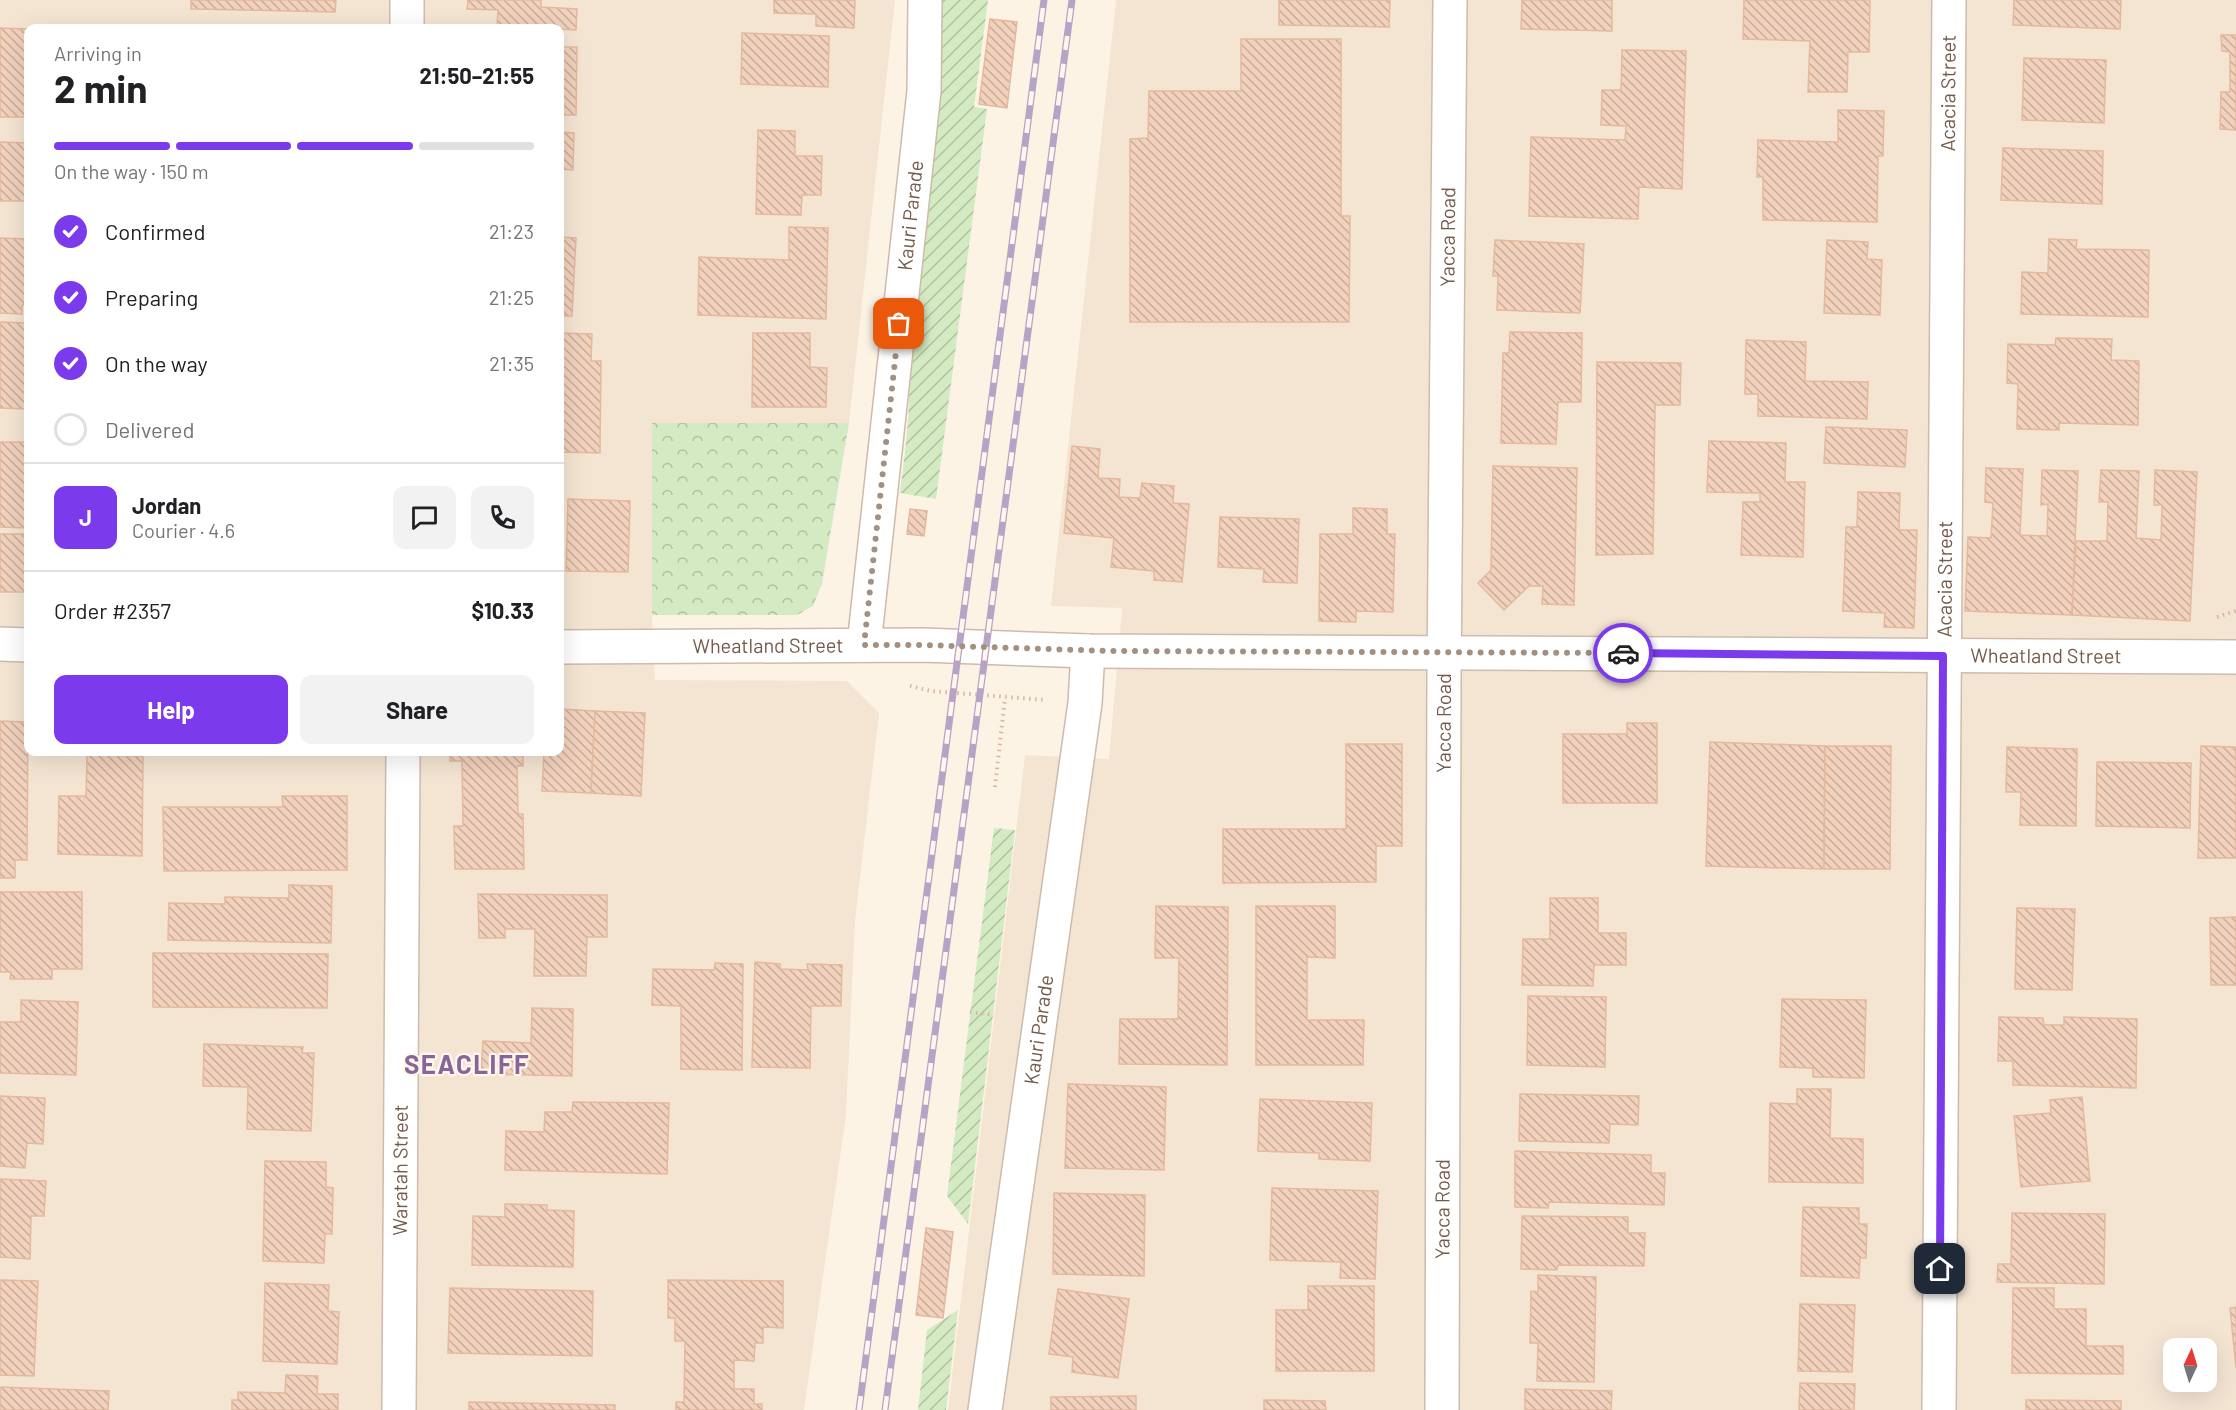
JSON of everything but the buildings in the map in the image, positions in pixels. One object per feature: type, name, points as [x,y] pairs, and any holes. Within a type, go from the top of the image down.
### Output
[{"type":"street","points":[[407,0],[407,24]]},
{"type":"street","name":"Kauri Parade","points":[[864,645],[924,91],[925,0]]},
{"type":"street","name":"Yacca Road","points":[[1442,1410],[1444,652],[1450,0]]},
{"type":"street","name":"Acacia Street","points":[[1939,1410],[1948,0]]},
{"type":"street","points":[[0,644],[24,645]]},
{"type":"street","name":"Wheatland Street","points":[[564,647],[922,645],[1088,651],[2236,657]]},
{"type":"street","name":"Kauri Parade","points":[[985,1410],[1085,703],[1088,651]]},
{"type":"street","name":"Waratah Street","points":[[399,1410],[403,756]]},
{"type":"path","points":[[995,787],[1005,698]]},
{"type":"path","points":[[970,1012],[994,1015]]},
{"type":"shaded area","points":[[0,0],[895,0],[849,423],[652,423],[652,614],[655,680],[847,681],[879,713],[855,921],[846,1115],[804,1410],[0,1410]]},
{"type":"shaded area","points":[[1116,0],[2236,0],[2236,1410],[948,1410],[1025,755],[1109,759],[1122,608],[1051,606]]},
{"type":"green space","points":[[938,0],[988,0],[974,107],[987,109],[936,499],[900,493],[909,406],[908,354]]},
{"type":"green space","points":[[652,423],[849,423],[822,584],[813,606],[797,615],[652,615]]},
{"type":"green space","points":[[994,828],[1015,830],[968,1224],[947,1196]]},
{"type":"green space","points":[[958,1310],[946,1410],[918,1410],[927,1330]]},
{"type":"railway","points":[[859,1410],[1044,0]]},
{"type":"railway","points":[[885,1410],[1072,0]]},
{"type":"way so far","points":[[899,324],[864,645],[1110,651],[1623,653]]},
{"type":"district","name":"SEACLIFF","points":[[467,1065]]},
{"type":"route","points":[[1623,653],[1943,656],[1940,1269]]}]
